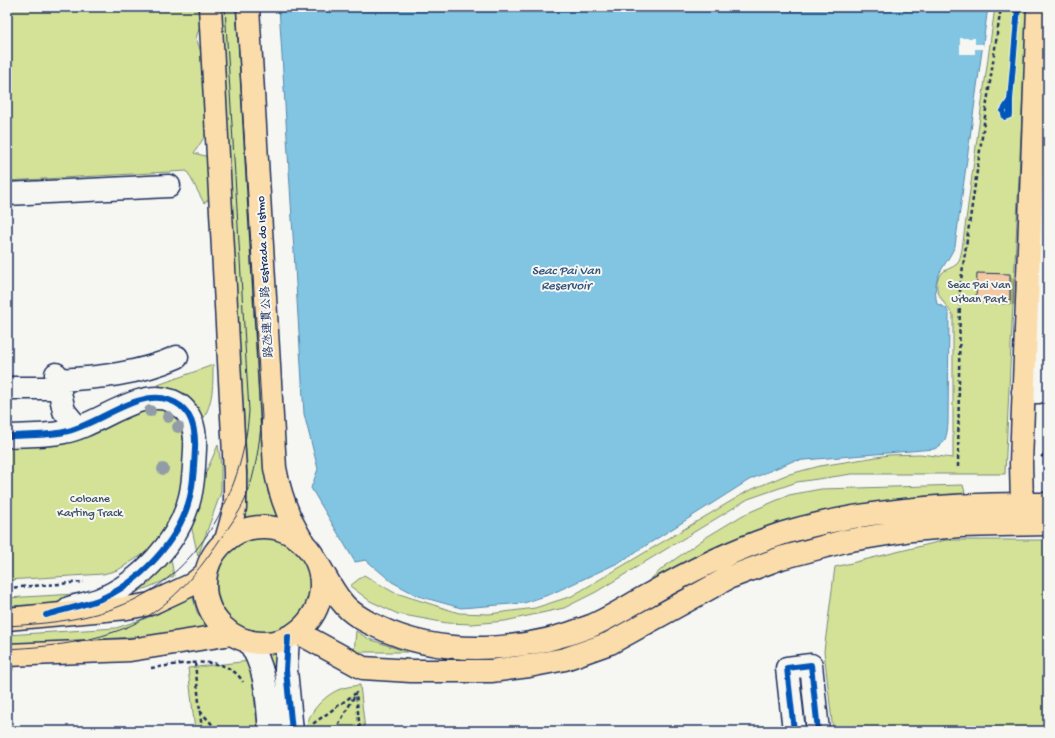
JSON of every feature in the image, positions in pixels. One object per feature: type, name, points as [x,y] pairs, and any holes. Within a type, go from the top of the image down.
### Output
[{"type":"main road","points":[[210,7],[235,473],[235,508],[226,540]]},
{"type":"main road","name":"路氹連貫公路 Estrada do Istmo","points":[[248,7],[275,468],[278,487],[286,512],[303,542]]},
{"type":"main road","points":[[1022,504],[1020,474],[1037,393],[1038,7]]},
{"type":"main road","points":[[240,638],[214,615],[208,602],[205,588],[206,573],[213,555],[226,540],[240,531],[256,527],[273,527],[289,532],[303,542],[342,603],[361,619],[409,640],[441,646],[490,648],[538,642],[590,626],[620,612],[648,594],[698,568],[745,546],[785,533],[844,520],[908,510],[1048,504]]},
{"type":"main road","points":[[293,635],[363,668],[411,671],[490,671],[529,666],[565,659],[610,642],[728,578],[781,558],[845,541],[912,530],[960,526],[1048,524]]},
{"type":"main road","points":[[7,655],[130,650],[240,638],[262,643],[276,642],[293,635],[309,622],[317,608],[322,593],[322,577],[317,562]]},
{"type":"main road","points":[[7,618],[127,608],[150,604],[193,584],[206,573]]},
{"type":"street","points":[[1037,393],[1045,282],[1041,267],[1048,127]]},
{"type":"street","points":[[7,194],[170,186]]},
{"type":"street","points":[[7,388],[57,380],[89,378],[135,371],[164,363],[177,357]]},
{"type":"street","points":[[57,380],[64,411],[78,428]]},
{"type":"street","points":[[7,436],[65,432],[78,428],[141,401],[155,397],[169,399],[182,406],[190,417],[195,438],[194,479],[190,498],[176,533],[143,571],[117,589],[99,599],[46,615]]},
{"type":"street","points":[[292,731],[286,670],[293,635]]},
{"type":"street","points":[[240,638],[257,653],[263,669],[270,731]]},
{"type":"street","points":[[794,731],[787,668],[810,665],[818,731]]},
{"type":"path","points":[[958,467],[960,287],[1001,7]]},
{"type":"path","points":[[7,588],[89,582]]},
{"type":"path","points":[[195,663],[202,731]]},
{"type":"path","points":[[146,669],[195,663],[219,664],[231,670],[241,679],[244,684]]},
{"type":"path","points":[[313,731],[314,723],[356,693]]},
{"type":"path","points":[[335,731],[356,693]]},
{"type":"path","points":[[356,693],[360,731]]},
{"type":"path","points":[[200,710],[218,731]]},
{"type":"green space","points":[[7,7],[200,7],[203,17],[196,38],[205,63],[212,117],[205,136],[194,153],[220,160],[221,190],[204,203],[187,171],[7,181]]},
{"type":"green space","points":[[218,7],[239,7],[263,445],[268,493],[279,518],[258,518],[241,522],[247,504],[248,480]]},
{"type":"green space","name":"Seac Pai Van Urban Park","points":[[995,7],[1027,7],[1005,474],[852,474],[797,482],[748,499],[596,592],[564,608],[505,621],[472,624],[447,623],[398,614],[370,601],[350,586],[364,575],[393,592],[459,613],[489,614],[535,608],[572,596],[748,491],[786,475],[820,466],[889,455],[920,454],[953,458],[953,315],[937,290],[937,284],[941,274],[958,263],[960,259]]},
{"type":"green space","points":[[213,365],[213,382],[210,403],[200,425],[175,392],[158,385]]},
{"type":"green space","name":"Coloane Karting Track","points":[[157,405],[174,414],[181,427],[185,453],[185,479],[175,511],[157,540],[145,553],[118,570],[103,574],[7,580],[7,441]]},
{"type":"green space","points":[[218,445],[221,465],[221,492],[198,556],[191,525],[203,479]]},
{"type":"green space","points":[[963,485],[965,493],[932,495],[867,503],[835,509],[772,526],[741,536],[702,553],[644,585],[664,567],[705,538],[743,515],[789,495],[821,489]]},
{"type":"green space","points":[[264,538],[282,542],[297,552],[307,567],[311,585],[307,603],[297,618],[282,628],[264,632],[246,628],[231,618],[221,603],[217,585],[221,567],[231,552],[246,542]]},
{"type":"green space","points":[[946,540],[1048,540],[1048,731],[833,731],[824,651],[835,567]]},
{"type":"green space","points":[[170,554],[174,576],[130,594],[110,599],[81,603],[7,606],[7,598],[92,593]]},
{"type":"green space","points":[[192,594],[197,612],[210,632],[7,645],[7,635],[116,628],[158,614]]},
{"type":"green space","points":[[356,631],[369,639],[407,652],[354,652]]},
{"type":"green space","points":[[278,647],[284,731],[279,731],[265,649]]},
{"type":"green space","points":[[250,661],[258,731],[195,731],[188,668]]},
{"type":"green space","points":[[803,678],[809,731],[803,731],[797,679]]},
{"type":"green space","points":[[360,685],[365,731],[307,731],[307,725],[312,713],[322,701],[340,689]]},
{"type":"water","name":"Seac Pai Van Reservoir","points":[[279,7],[988,7],[955,246],[937,279],[936,286],[937,304],[946,308],[949,314],[948,423],[945,439],[941,445],[934,449],[793,461],[749,480],[620,562],[551,594],[524,603],[461,608],[418,596],[392,582],[366,560],[355,562],[311,488],[318,469],[304,414]]},
{"type":"pier","points":[[960,38],[975,38],[975,44],[983,44],[983,49],[975,49],[975,54],[960,54]]},
{"type":"building","points":[[977,273],[1010,274],[1010,300],[976,299]]},
{"type":"tram line","points":[[7,626],[58,621],[97,614],[139,597],[166,580],[189,558],[209,533],[224,505],[237,475],[245,443],[249,411],[225,7]]},
{"type":"tram line","points":[[7,649],[48,646],[75,642],[114,632],[147,617],[175,594],[200,567],[243,505],[249,490],[260,438],[262,417],[236,7]]},
{"type":"cycle path","points":[[1010,100],[1003,111],[1005,117],[1010,115],[1018,7]]},
{"type":"cycle path","points":[[7,436],[43,435],[76,429],[130,404],[144,399],[157,398],[176,403],[187,413],[193,426],[195,441],[194,473],[190,497],[185,513],[177,529],[156,559],[142,572],[113,593],[92,602],[46,615]]},
{"type":"cycle path","points":[[288,637],[286,670],[292,731]]},
{"type":"cycle path","points":[[794,731],[787,668],[811,665],[818,731]]}]
